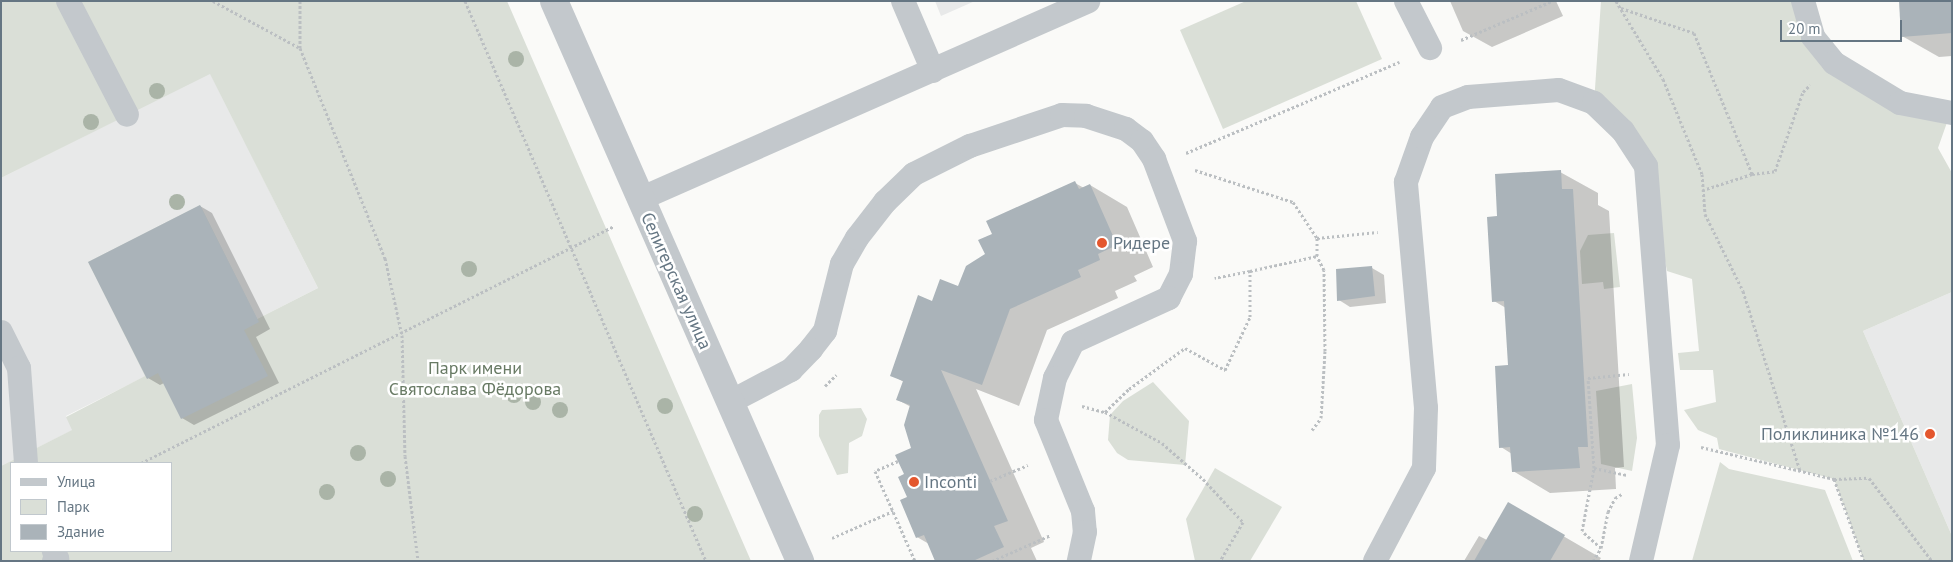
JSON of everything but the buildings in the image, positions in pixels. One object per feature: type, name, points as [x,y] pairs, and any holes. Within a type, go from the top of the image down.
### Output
[{"type":"street","name":"Селигерская улица","points":[[554,1],[800,561]]},
{"type":"lane","points":[[68,1],[127,115]]},
{"type":"lane","points":[[903,1],[933,71]]},
{"type":"lane","points":[[640,199],[1088,1]]},
{"type":"lane","points":[[1406,1],[1430,48]]},
{"type":"lane","points":[[1803,1],[1812,37],[1834,63],[1900,103],[1952,114]]},
{"type":"lane","points":[[1375,561],[1418,481],[1426,454],[1426,408],[1406,182],[1422,137],[1442,108],[1468,97],[1559,90],[1594,103],[1623,131],[1646,166],[1668,445],[1641,561]]},
{"type":"lane","points":[[730,402],[791,370],[811,349],[825,331],[842,264],[857,238],[885,202],[914,174],[970,146],[1062,115],[1086,116],[1126,129],[1142,141],[1154,159],[1185,241],[1181,274],[1169,298],[1073,342],[1062,359],[1050,397],[1046,420],[1083,511],[1084,532],[1079,561]]},
{"type":"lane","points":[[1,332],[19,368],[26,462]]},
{"type":"path","points":[[213,1],[300,48]]},
{"type":"path","points":[[300,1],[300,48],[385,258],[402,335],[405,456],[418,561]]},
{"type":"path","points":[[465,1],[573,248],[706,561]]},
{"type":"path","points":[[1177,157],[1430,48],[1436,52],[1552,1]]},
{"type":"path","points":[[1616,1],[1663,80],[1702,174],[1705,214],[1743,291],[1800,470]]},
{"type":"path","points":[[1620,8],[1694,33],[1752,174]]},
{"type":"path","points":[[1703,190],[1752,174],[1775,171],[1803,92],[1834,63]]},
{"type":"path","points":[[1186,166],[1293,202],[1317,238],[1318,256],[1324,270],[1325,351],[1321,418],[1312,430]]},
{"type":"path","points":[[143,462],[402,335],[614,226]]},
{"type":"path","points":[[1317,238],[1409,228]]},
{"type":"path","points":[[1181,274],[1199,281],[1318,256]]},
{"type":"path","points":[[1105,412],[1129,389],[1185,348],[1225,370],[1250,317],[1250,271]]},
{"type":"path","points":[[822,388],[840,370]]},
{"type":"path","points":[[1601,548],[1582,531],[1594,468],[1588,378],[1636,373]]},
{"type":"path","points":[[1050,397],[1105,412],[1162,443],[1203,479],[1243,522],[1220,561]]},
{"type":"path","points":[[1668,445],[1719,449],[1834,479],[1868,478],[1932,561]]},
{"type":"path","points":[[898,461],[875,471],[915,561]]},
{"type":"path","points":[[990,481],[1036,462]]},
{"type":"path","points":[[1594,468],[1628,475]]},
{"type":"path","points":[[1834,479],[1864,561]]},
{"type":"path","points":[[1593,561],[1601,548],[1608,512],[1615,498],[1629,489]]},
{"type":"path","points":[[832,538],[893,511]]},
{"type":"path","points":[[992,561],[1057,532]]},
{"type":"shaded area","points":[[935,1],[975,1],[941,16]]},
{"type":"shaded area","points":[[210,73],[318,288],[257,319],[88,262],[146,376],[66,416],[73,430],[1,466],[1,178]]},
{"type":"shaded area","name":"Поликлиника №146","points":[[1952,292],[1952,536],[1863,331]]},
{"type":"green space","name":"Парк имени Святослава Фёдорова","points":[[1,1],[507,1],[751,561],[1,561],[1,466],[72,430],[66,417],[145,376],[88,262],[200,205],[257,319],[318,288],[210,74],[1,178]]},
{"type":"green space","points":[[1246,1],[1356,1],[1382,59],[1223,129],[1180,30]]},
{"type":"green space","points":[[1601,1],[1803,1],[1822,53],[1950,114],[1938,148],[1952,173],[1952,292],[1863,331],[1952,536],[1952,561],[1864,561],[1834,479],[1719,449],[1717,438],[1698,430],[1684,410],[1716,402],[1713,370],[1680,370],[1678,353],[1699,351],[1692,279],[1667,271],[1646,166],[1594,103]]},
{"type":"green space","points":[[1614,233],[1620,287],[1604,289],[1603,282],[1582,284],[1580,251],[1588,235]]},
{"type":"green space","points":[[1153,382],[1189,421],[1185,465],[1128,460],[1117,453],[1108,440],[1110,415],[1123,401]]},
{"type":"green space","points":[[1632,384],[1637,438],[1632,471],[1601,464],[1596,391]]},
{"type":"green space","points":[[861,408],[867,419],[862,436],[849,443],[848,473],[837,475],[819,436],[819,415],[822,410]]},
{"type":"green space","points":[[1720,462],[1729,469],[1825,490],[1853,561],[1692,561]]},
{"type":"green space","points":[[1215,468],[1282,507],[1250,561],[1195,561],[1186,519]]},
{"type":"place","name":"Ридере","points":[[1102,243]]},
{"type":"place","name":"Поликлиника №146","points":[[1930,434]]},
{"type":"place","name":"Inconti","points":[[914,482]]}]
